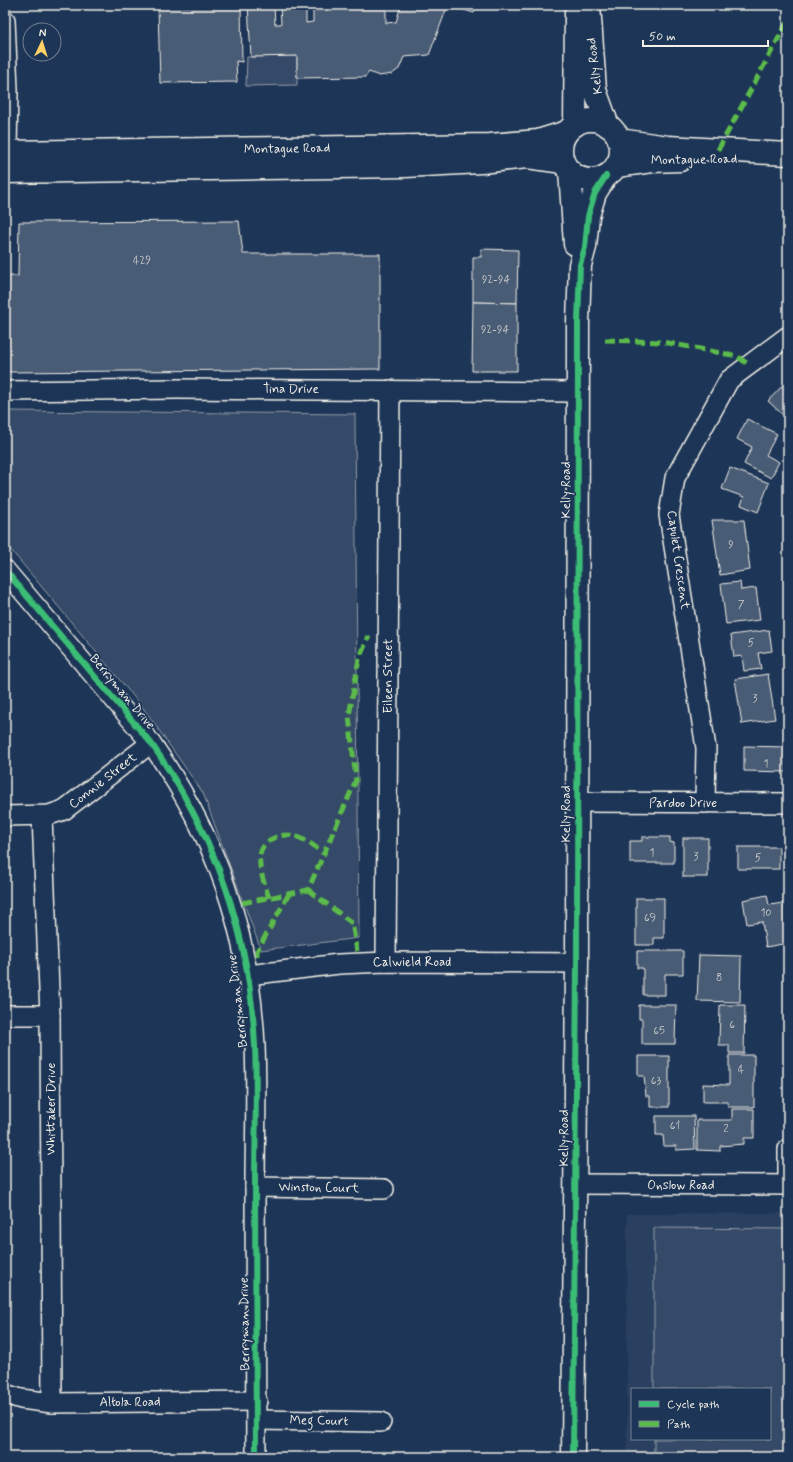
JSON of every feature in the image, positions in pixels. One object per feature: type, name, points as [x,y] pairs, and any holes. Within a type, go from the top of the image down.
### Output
[{"type":"street","name":"Kelly Road","points":[[571,129],[577,5]]},
{"type":"street","name":"Kelly Road","points":[[589,5],[595,90],[613,133]]},
{"type":"street","points":[[5,20],[8,76],[6,162]]},
{"type":"street","points":[[588,121],[602,123],[613,133],[620,154],[611,171],[598,179],[583,179],[567,167],[561,156],[562,144],[571,129],[588,121]]},
{"type":"street","name":"Montague Road","points":[[6,162],[482,145],[538,141],[571,129]]},
{"type":"street","name":"Montague Road","points":[[613,133],[653,146],[755,151],[780,154]]},
{"type":"street","name":"Montague Road","points":[[611,171],[657,160],[755,159],[780,154]]},
{"type":"street","name":"Montague Road","points":[[6,162],[405,166],[474,162],[527,156],[567,167]]},
{"type":"street","name":"Kelly Road","points":[[567,167],[575,250],[580,265]]},
{"type":"street","name":"Kelly Road","points":[[573,1457],[577,963],[577,392],[580,265],[585,247],[591,206],[595,193],[611,171]]},
{"type":"street","name":"Capulet Crescent","points":[[705,803],[706,748],[669,515],[675,478],[729,380],[788,336]]},
{"type":"street","name":"Tina Drive","points":[[5,391],[177,389],[577,392]]},
{"type":"street","name":"Eileen Street","points":[[386,962],[390,390]]},
{"type":"street","name":"Berryman Drive","points":[[5,570],[151,743],[194,814],[221,870],[240,932],[248,975],[255,1046],[256,1457]]},
{"type":"street","name":"Connie Street","points":[[5,816],[42,816],[55,814],[71,806],[151,743]]},
{"type":"street","name":"Pardoo Drive","points":[[577,802],[788,803]]},
{"type":"street","name":"Whittaker Drive","points":[[42,816],[50,1016],[52,1402]]},
{"type":"street","name":"Calwield Road","points":[[248,975],[339,964],[386,962],[577,963]]},
{"type":"street","points":[[5,1015],[50,1016]]},
{"type":"street","points":[[788,1149],[788,1185]]},
{"type":"street","name":"Onslow Road","points":[[575,1184],[788,1185]]},
{"type":"street","name":"Winston Court","points":[[255,1187],[384,1189]]},
{"type":"street","name":"Altola Road","points":[[5,1394],[21,1399],[52,1402],[257,1401]]},
{"type":"street","name":"Meg Court","points":[[256,1420],[382,1422]]},
{"type":"shaded area","points":[[297,56],[297,85],[246,86],[247,57]]},
{"type":"shaded area","points":[[5,411],[355,414],[359,938],[261,950],[203,793],[144,709],[5,543]]},
{"type":"shaded area","points":[[788,1213],[788,1457],[627,1457],[627,1214]]},
{"type":"shaded area","points":[[654,1228],[788,1229],[788,1457],[654,1457],[654,1440],[771,1440],[771,1388],[654,1388]]},
{"type":"building","points":[[248,5],[274,5],[275,24],[281,24],[280,5],[306,5],[306,23],[313,22],[313,5],[386,5],[386,23],[396,22],[401,5],[448,5],[429,55],[404,57],[399,69],[392,74],[379,76],[369,72],[365,77],[297,78],[297,56],[251,57]]},
{"type":"building","points":[[448,5],[477,5],[474,13]]},
{"type":"building","points":[[158,6],[241,6],[242,62],[236,61],[237,82],[160,83]]},
{"type":"building","points":[[239,221],[243,254],[380,254],[380,369],[5,372],[5,276],[18,276],[19,222]]},
{"type":"building","points":[[481,249],[518,250],[517,303],[473,302],[473,257],[481,257]]},
{"type":"building","points":[[473,302],[517,303],[517,371],[472,371]]},
{"type":"building","points":[[786,382],[788,384],[788,412],[784,416],[768,401]]},
{"type":"building","points":[[747,419],[777,434],[766,455],[779,462],[771,478],[744,464],[752,447],[737,439]]},
{"type":"building","points":[[730,468],[769,483],[758,512],[741,505],[744,497],[722,489]]},
{"type":"building","points":[[712,520],[744,520],[750,570],[720,575]]},
{"type":"building","points":[[740,582],[741,590],[756,588],[760,620],[726,624],[721,584]]},
{"type":"building","points":[[769,630],[772,651],[758,653],[761,669],[744,671],[742,656],[734,657],[731,635]]},
{"type":"building","points":[[768,674],[775,719],[742,724],[735,679]]},
{"type":"building","points":[[744,746],[786,747],[788,772],[744,771]]},
{"type":"building","points":[[786,836],[788,836],[788,860],[786,860]]},
{"type":"building","points":[[642,837],[670,837],[670,842],[674,843],[674,863],[630,863],[630,841],[642,841]]},
{"type":"building","points":[[683,838],[708,838],[708,877],[683,877]]},
{"type":"building","points":[[738,847],[779,847],[779,869],[738,869]]},
{"type":"building","points":[[767,895],[769,905],[784,903],[788,923],[788,943],[766,947],[762,922],[747,924],[743,900]]},
{"type":"building","points":[[636,898],[664,898],[664,938],[654,938],[654,945],[636,945]]},
{"type":"building","points":[[637,951],[683,951],[683,974],[665,974],[665,995],[643,995],[643,968],[637,968]]},
{"type":"building","points":[[699,955],[741,956],[740,1002],[697,1001]]},
{"type":"building","points":[[639,1005],[676,1005],[675,1044],[642,1044],[642,1019],[639,1019]]},
{"type":"building","points":[[720,1005],[745,1005],[744,1053],[729,1053],[729,1045],[719,1045]]},
{"type":"building","points":[[729,1055],[754,1055],[754,1107],[728,1107],[728,1102],[703,1102],[703,1084],[729,1085]]},
{"type":"building","points":[[638,1056],[669,1056],[669,1107],[650,1107],[650,1096],[646,1096],[644,1076],[638,1076]]},
{"type":"building","points":[[732,1109],[754,1109],[754,1138],[744,1138],[744,1144],[720,1146],[720,1151],[697,1150],[697,1120],[732,1120]]},
{"type":"building","points":[[656,1116],[694,1116],[695,1149],[676,1150],[676,1146],[664,1146],[663,1135],[656,1135]]},
{"type":"marked path","points":[[718,150],[788,21]]},
{"type":"marked path","points":[[605,340],[663,342],[737,356],[749,365]]},
{"type":"marked path","points":[[242,903],[308,890],[356,780],[349,716],[359,659],[369,636]]},
{"type":"marked path","points":[[269,898],[262,876],[260,855],[261,850],[270,840],[285,835],[292,835],[304,840],[323,853]]},
{"type":"marked path","points":[[308,890],[352,923],[357,951]]},
{"type":"marked path","points":[[257,956],[257,951],[289,894]]},
{"type":"cycle path","points":[[573,1457],[577,963],[578,322],[580,265],[585,247],[588,216],[595,193],[606,176]]},
{"type":"cycle path","points":[[5,570],[151,743],[174,778],[194,814],[211,850],[226,887],[237,925],[246,964],[252,1004],[255,1046],[256,1457]]}]
